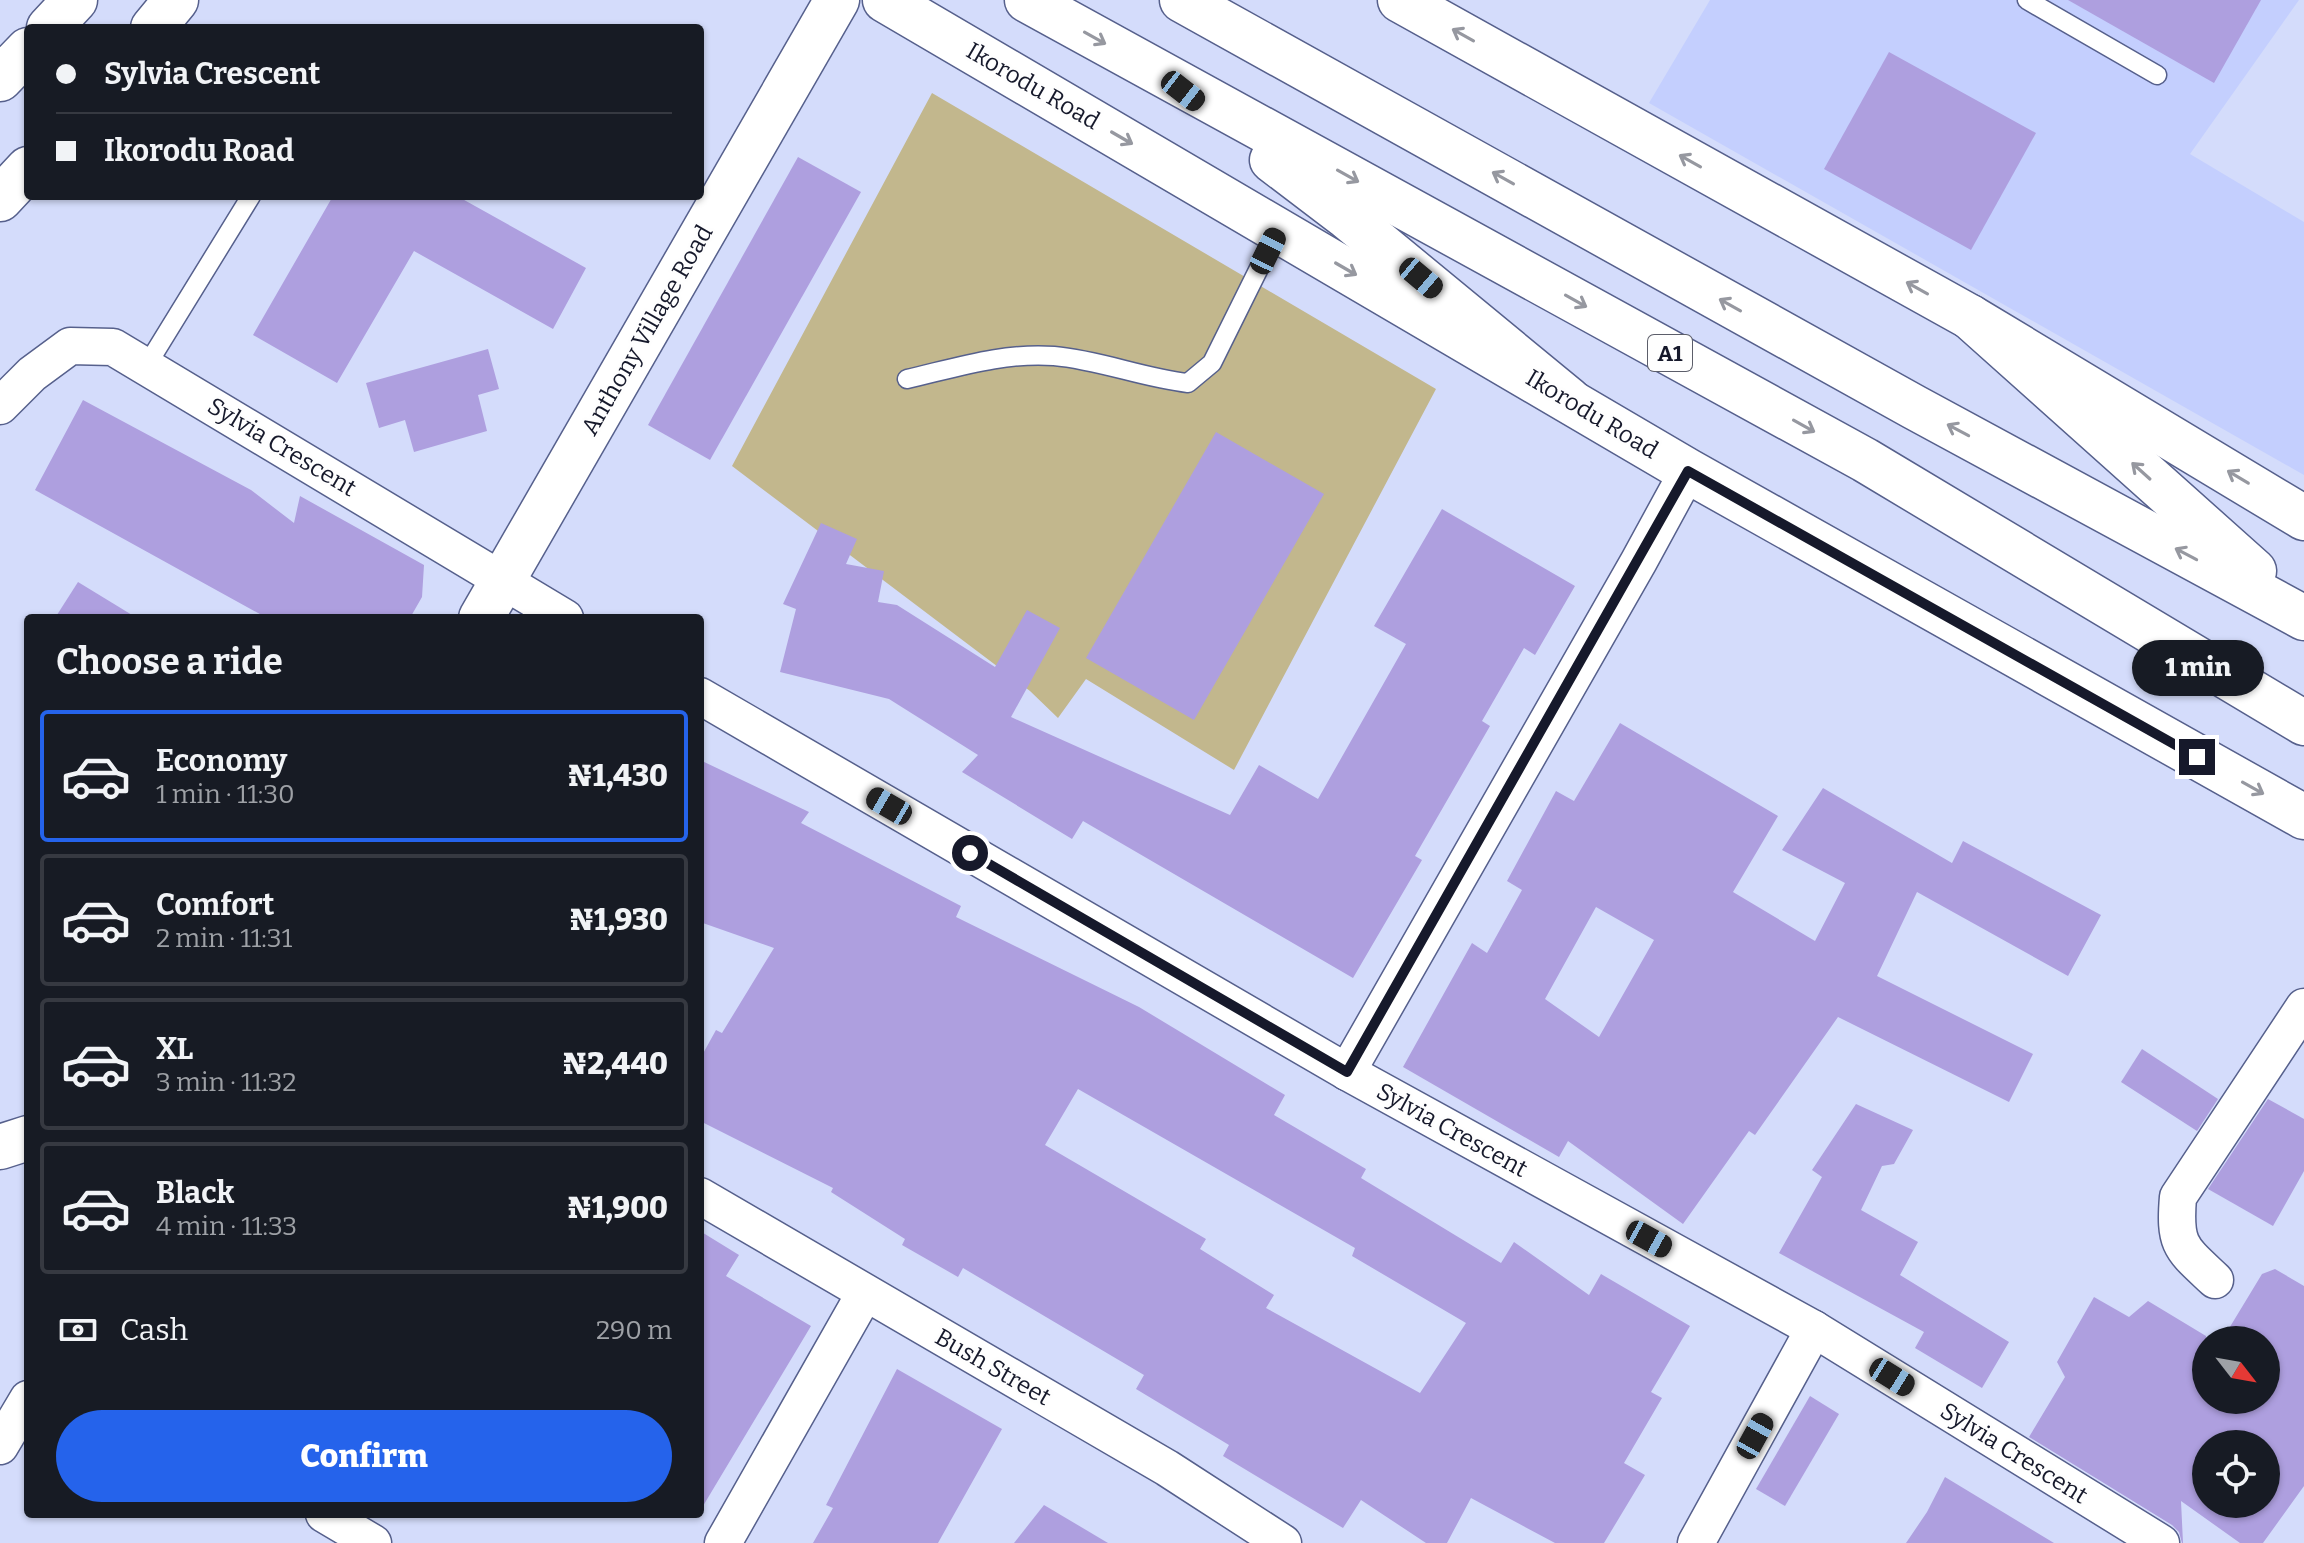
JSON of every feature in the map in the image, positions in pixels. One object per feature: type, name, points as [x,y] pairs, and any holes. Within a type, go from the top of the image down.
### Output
[{"type":"main road","points":[[156,24],[176,0]]},
{"type":"main road","name":"Anthony Village Road","points":[[483,614],[837,0]]},
{"type":"main road","name":"Ikorodu Road","points":[[885,0],[1688,471],[2304,817]]},
{"type":"main road","name":"A1","points":[[1027,0],[1865,460],[2304,723]]},
{"type":"main road","points":[[1182,0],[1914,407],[2304,616]]},
{"type":"main road","points":[[1400,0],[1970,317],[2304,518]]},
{"type":"main road","points":[[0,79],[24,54]]},
{"type":"main road","points":[[1159,73],[1347,217],[1569,400]]},
{"type":"main road","points":[[0,199],[24,173]]},
{"type":"main road","points":[[1970,317],[2304,616]]},
{"type":"main road","points":[[0,1147],[24,1139]]},
{"type":"street","name":"Sylvia Crescent","points":[[0,406],[32,374],[70,346],[113,347],[558,614]]},
{"type":"street","points":[[1347,1072],[1688,471]]},
{"type":"street","name":"Sylvia Crescent","points":[[704,698],[1347,1072],[1814,1329],[2161,1543]]},
{"type":"street","points":[[2215,1280],[2184,1251],[2176,1229],[2178,1197],[2304,1007]]},
{"type":"street","name":"Bush Street","points":[[704,1198],[1167,1468],[1283,1543]]},
{"type":"street","points":[[723,1543],[865,1293]]},
{"type":"street","points":[[1696,1543],[1814,1329]]},
{"type":"street","points":[[0,1446],[24,1406]]},
{"type":"street","points":[[331,1518],[373,1543]]},
{"type":"lane","points":[[2027,0],[2157,75]]},
{"type":"lane","points":[[147,365],[249,200]]},
{"type":"lane","points":[[907,379],[1007,356],[1053,356],[1112,366],[1155,379],[1188,383],[1212,363],[1278,230]]},
{"type":"shaded area","points":[[1710,0],[2299,0],[2190,154],[2304,222],[2304,475],[1649,103]]},
{"type":"shaded area","points":[[932,93],[1436,389],[1234,770],[1086,679],[1058,718],[1030,691],[732,466]]},
{"type":"building","points":[[2068,0],[2261,0],[2214,83]]},
{"type":"building","points":[[1889,52],[2036,133],[1971,250],[1824,169]]},
{"type":"building","points":[[798,157],[861,192],[710,460],[648,425]]},
{"type":"building","points":[[331,200],[464,200],[586,268],[553,329],[414,251],[337,383],[253,335]]},
{"type":"building","points":[[488,349],[499,389],[478,395],[487,431],[414,452],[405,420],[379,428],[366,383]]},
{"type":"building","points":[[83,400],[251,490],[294,523],[300,496],[424,565],[422,597],[412,614],[260,614],[35,490]]},
{"type":"building","points":[[1216,432],[1324,494],[1194,720],[1086,658]]},
{"type":"building","points":[[1442,509],[1575,586],[1535,655],[1524,648],[1482,721],[1490,726],[1415,856],[1422,860],[1353,978],[1083,821],[1072,839],[962,772],[978,755],[889,699],[780,672],[796,609],[783,604],[821,523],[857,539],[846,564],[884,571],[878,602],[897,605],[995,667],[1027,610],[1060,628],[1011,717],[1230,815],[1259,765],[1318,799],[1406,644],[1374,626]]},
{"type":"building","points":[[78,582],[130,614],[58,614]]},
{"type":"building","points":[[1620,723],[1778,816],[1733,892],[1815,941],[1845,883],[1782,850],[1823,788],[1952,863],[1963,841],[2101,915],[2068,976],[1917,892],[1877,976],[2033,1054],[2009,1102],[1838,1017],[1755,1135],[1749,1131],[1683,1224],[1568,1141],[1559,1157],[1403,1067],[1472,943],[1487,953],[1522,890],[1507,881],[1556,791],[1574,801]],"holes":[[[1596,907],[1654,940],[1599,1037],[1545,999]]]},
{"type":"building","points":[[704,762],[809,812],[801,823],[961,906],[956,917],[1139,1007],[1285,1095],[1274,1115],[1366,1169],[1361,1178],[1501,1263],[1514,1242],[1589,1295],[1601,1274],[1690,1326],[1651,1392],[1662,1398],[1624,1463],[1645,1475],[1604,1543],[1555,1543],[1471,1498],[1447,1543],[1426,1543],[1361,1500],[1343,1528],[1223,1456],[1229,1445],[1136,1389],[1144,1375],[963,1268],[958,1277],[902,1245],[905,1239],[831,1192],[833,1188],[704,1123],[704,1052],[716,1030],[722,1033],[774,948],[704,923]],"holes":[[[1078,1089],[1355,1248],[1352,1256],[1466,1323],[1420,1393],[1266,1308],[1274,1295],[1200,1249],[1206,1239],[1045,1145]]]},
{"type":"building","points":[[2142,1049],[2218,1099],[2197,1131],[2121,1082]]},
{"type":"building","points":[[2268,1099],[2304,1119],[2304,1171],[2273,1226],[2208,1189]]},
{"type":"building","points":[[1856,1104],[1913,1130],[1894,1164],[1882,1166],[1861,1210],[1918,1242],[1900,1275],[2009,1342],[1982,1388],[1915,1348],[1924,1332],[1779,1253],[1822,1177],[1812,1170]]},
{"type":"building","points":[[704,1233],[739,1255],[726,1276],[811,1326],[704,1504]]},
{"type":"building","points":[[2275,1269],[2304,1286],[2304,1486],[2263,1543],[2240,1543],[2205,1518],[2280,1518],[2280,1430],[2192,1430],[2192,1509],[2181,1501],[2183,1543],[2172,1525],[2029,1437],[2065,1377],[2057,1362],[2094,1297],[2129,1317],[2148,1301],[2192,1328],[2192,1414],[2280,1414],[2280,1326],[2230,1326],[2262,1274]]},
{"type":"building","points":[[897,1369],[1002,1429],[938,1543],[813,1543],[833,1508],[826,1505]]},
{"type":"building","points":[[1810,1396],[1839,1414],[1785,1506],[1756,1489]]},
{"type":"building","points":[[1945,1477],[2054,1543],[1906,1543]]},
{"type":"building","points":[[1044,1505],[1108,1543],[1014,1543]]},
{"type":"route","points":[[970,853],[1347,1072],[1688,471],[2197,757]]}]
